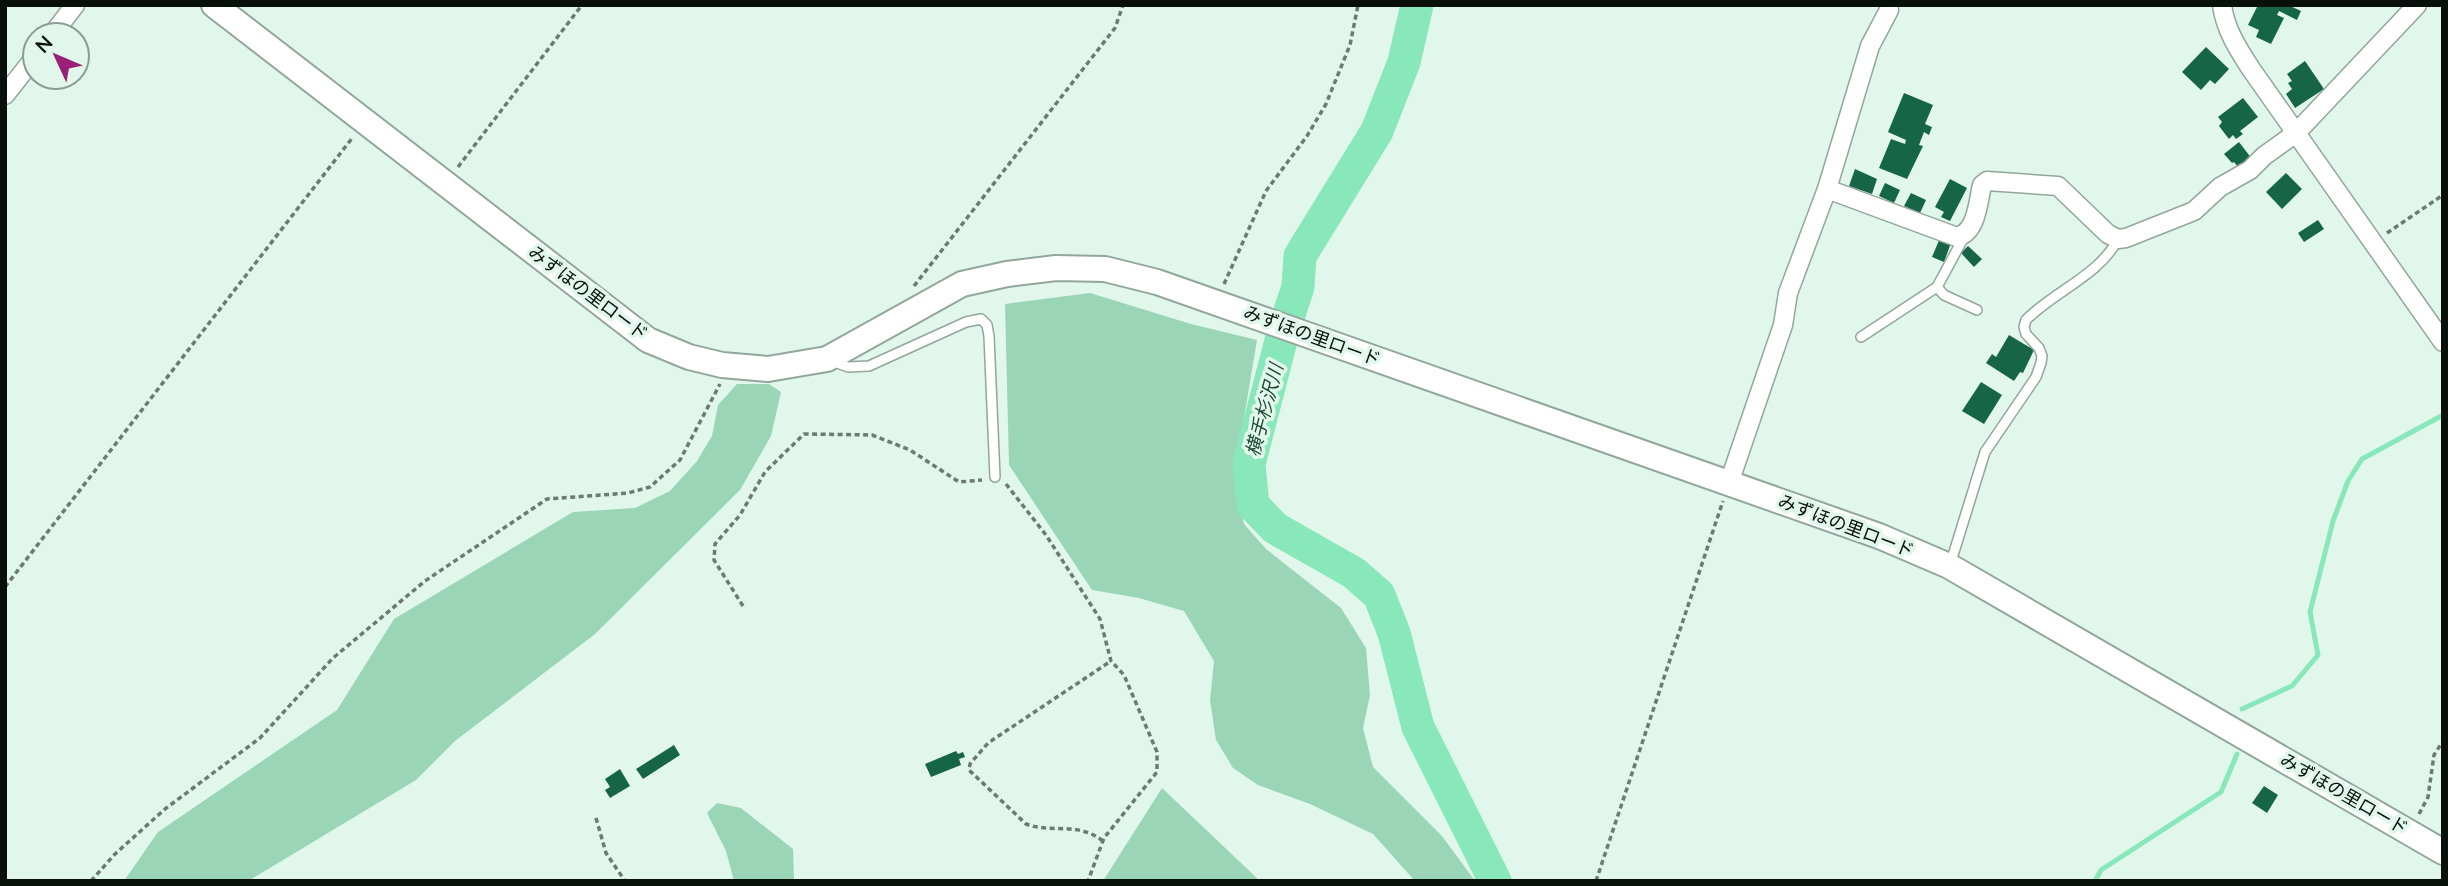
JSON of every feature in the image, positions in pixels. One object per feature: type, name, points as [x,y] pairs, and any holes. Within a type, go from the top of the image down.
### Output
[{"type":"street","points":[[63,21],[75,5]]},
{"type":"street","name":"みずほの里ロード","points":[[214,5],[648,340],[689,357],[722,365],[768,369],[827,359],[962,284],[1007,274],[1056,268],[1105,269],[1157,282],[1879,536],[1949,566],[2443,852]]},
{"type":"street","points":[[2222,5],[2224,18],[2234,42],[2443,342]]},
{"type":"street","points":[[1827,189],[1957,237],[1965,235],[1970,228],[1982,185],[1987,181],[2058,186],[2108,234],[2118,239],[2126,238],[2194,212],[2220,187],[2250,170],[2264,156],[2296,134],[2417,5]]},
{"type":"street","points":[[1729,483],[1783,325],[1788,293],[1827,189],[1870,46],[1889,10]]},
{"type":"street","points":[[5,95],[21,75]]},
{"type":"lane","points":[[1861,337],[1937,287],[1965,235]]},
{"type":"lane","points":[[1949,566],[1985,452],[2036,377],[2042,363],[2039,348],[2026,334],[2026,320],[2100,264],[2112,251],[2118,239]]},
{"type":"lane","points":[[1937,287],[1950,299],[1977,310]]},
{"type":"lane","points":[[827,359],[848,367],[869,366],[966,322],[981,320],[987,325],[989,336],[995,477]]},
{"type":"path","points":[[445,184],[582,5]]},
{"type":"path","points":[[914,286],[1115,28],[1123,5]]},
{"type":"path","points":[[1225,305],[1266,191],[1307,136],[1326,104],[1350,45],[1358,5]]},
{"type":"path","points":[[5,587],[365,122]]},
{"type":"path","points":[[2372,243],[2443,195]]},
{"type":"path","points":[[91,881],[115,853],[165,809],[260,738],[333,658],[425,581],[547,499],[628,493],[649,487],[680,460],[715,397],[722,381],[722,365]]},
{"type":"path","points":[[743,606],[714,560],[715,544],[740,514],[765,472],[804,434],[872,435],[910,450],[959,482],[978,482],[999,475],[1046,535],[1100,619],[1111,661],[1124,675],[1157,752],[1157,772],[1103,841],[1088,881]]},
{"type":"path","points":[[1596,881],[1729,483]]},
{"type":"path","points":[[1103,841],[1090,832],[1078,829],[1034,827],[1026,824],[969,770],[970,764],[988,743],[1111,661]]},
{"type":"path","points":[[2409,832],[2428,797],[2434,755],[2443,741]]},
{"type":"path","points":[[596,818],[606,853],[625,881]]},
{"type":"green space","points":[[1090,293],[1191,324],[1257,340],[1234,478],[1244,524],[1266,549],[1341,608],[1366,648],[1370,695],[1363,728],[1373,767],[1442,836],[1475,881],[1415,881],[1373,834],[1310,804],[1258,785],[1233,768],[1216,740],[1210,700],[1214,661],[1184,611],[1139,598],[1092,590],[1009,465],[1005,304]]},
{"type":"green space","points":[[737,384],[769,384],[781,392],[771,436],[740,490],[595,634],[455,741],[416,780],[248,881],[124,881],[158,832],[337,710],[394,619],[573,512],[635,508],[670,491],[697,461],[712,436],[718,405]]},
{"type":"green space","points":[[1162,788],[1260,881],[1103,881]]},
{"type":"green space","points":[[717,803],[741,808],[793,849],[794,881],[734,881],[726,851],[707,813]]},
{"type":"building","points":[[2258,5],[2288,5],[2301,11],[2297,20],[2279,11],[2277,15],[2284,18],[2271,44],[2256,37],[2259,30],[2248,25]]},
{"type":"building","points":[[2206,47],[2229,69],[2215,84],[2210,80],[2201,90],[2182,72]]},
{"type":"building","points":[[2305,61],[2324,89],[2295,108],[2286,94],[2292,89],[2288,83],[2292,81],[2287,74]]},
{"type":"building","points":[[1904,93],[1933,105],[1925,124],[1932,127],[1929,135],[1924,132],[1919,145],[1923,146],[1907,179],[1879,168],[1891,139],[1905,144],[1906,140],[1888,132]]},
{"type":"building","points":[[2243,98],[2258,117],[2240,131],[2243,134],[2236,139],[2233,135],[2229,139],[2219,126],[2222,122],[2218,117]]},
{"type":"building","points":[[2239,142],[2252,159],[2239,168],[2224,154]]},
{"type":"building","points":[[1855,169],[1877,179],[1872,194],[1849,186]]},
{"type":"building","points":[[2286,173],[2302,189],[2282,209],[2266,192]]},
{"type":"building","points":[[1950,179],[1967,188],[1950,221],[1941,217],[1944,212],[1935,207]]},
{"type":"building","points":[[1885,183],[1900,190],[1894,203],[1879,196]]},
{"type":"building","points":[[1911,193],[1926,200],[1920,213],[1904,206]]},
{"type":"building","points":[[2318,220],[2324,229],[2304,242],[2298,233]]},
{"type":"building","points":[[1940,238],[1951,243],[1944,262],[1932,257]]},
{"type":"building","points":[[1968,246],[1982,259],[1974,267],[1961,253]]},
{"type":"building","points":[[2009,335],[2034,350],[2023,373],[2020,372],[2014,381],[1986,363],[1992,354],[1996,357]]},
{"type":"building","points":[[1981,382],[2002,395],[1984,424],[1962,411]]},
{"type":"building","points":[[674,745],[680,755],[643,779],[636,769]]},
{"type":"building","points":[[956,751],[958,754],[963,752],[965,757],[959,759],[961,765],[931,777],[925,764]]},
{"type":"building","points":[[620,769],[630,786],[610,798],[605,790],[610,787],[605,779]]},
{"type":"building","points":[[2264,786],[2278,795],[2267,813],[2252,803]]},
{"type":"waterway","name":"横手杉沢川","points":[[1417,5],[1404,62],[1377,131],[1300,256],[1298,287],[1284,329],[1249,464],[1253,505],[1275,528],[1354,573],[1379,595],[1394,633],[1418,727],[1495,881]]},
{"type":"waterway","points":[[2242,709],[2292,686],[2318,655],[2310,612],[2333,521],[2348,481],[2362,459],[2443,415]]},
{"type":"waterway","points":[[2095,881],[2101,870],[2221,792],[2237,754]]}]
